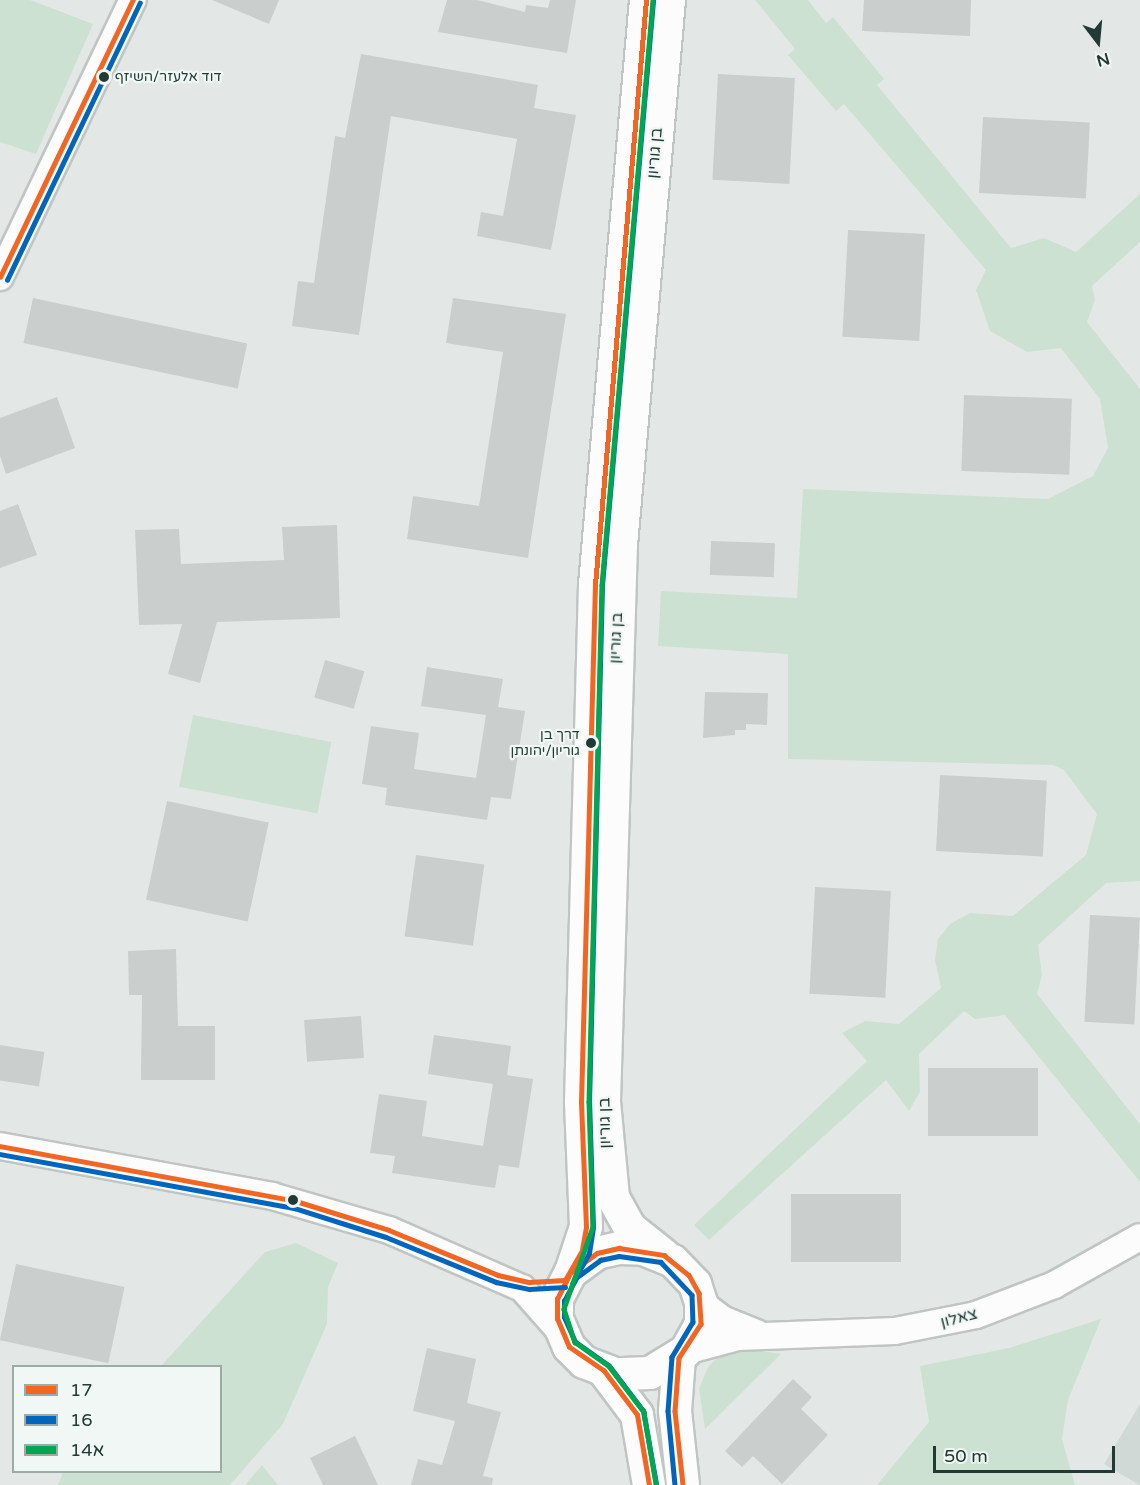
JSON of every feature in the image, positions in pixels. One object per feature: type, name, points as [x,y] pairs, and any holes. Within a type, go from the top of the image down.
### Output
[{"type":"street","points":[[0,277],[133,0]]},
{"type":"street","name":"בן גוריון","points":[[568,1276],[586,1227],[581,1102],[595,585],[646,0]]},
{"type":"street","name":"בן גוריון","points":[[664,1256],[630,1228],[613,1197],[604,1101],[621,545],[669,0]]},
{"type":"street","points":[[0,1146],[296,1201],[389,1230],[498,1275],[529,1282],[568,1276],[608,1250],[631,1247],[664,1256],[689,1275],[701,1303],[700,1324],[683,1355],[675,1411],[683,1485]]},
{"type":"street","name":"צאלון","points":[[683,1355],[760,1334],[874,1333],[976,1315],[1054,1286],[1140,1237]]},
{"type":"street","points":[[498,1275],[534,1299],[560,1330],[576,1355],[604,1371],[637,1415],[649,1485]]},
{"type":"street","points":[[560,1330],[556,1309],[568,1276]]},
{"type":"street","name":"צאלון","points":[[701,1303],[722,1319],[760,1334]]},
{"type":"street","points":[[604,1371],[650,1373],[683,1355]]},
{"type":"shaded area","points":[[1140,1404],[1140,1485],[1139,1485],[1104,1464]]},
{"type":"green space","points":[[0,0],[30,0],[93,24],[36,154],[0,142]]},
{"type":"green space","points":[[755,0],[808,0],[826,23],[833,17],[884,79],[877,85],[1011,248],[1044,238],[1076,252],[1140,194],[1140,242],[1092,286],[1095,300],[1087,322],[1140,389],[1140,881],[1106,883],[1038,945],[1042,975],[1037,994],[1140,1124],[1140,1182],[1005,1015],[975,1019],[964,1011],[919,1054],[920,1092],[909,1111],[886,1080],[709,1240],[694,1225],[867,1061],[842,1033],[865,1021],[899,1024],[941,988],[935,960],[938,939],[950,924],[970,913],[1013,916],[1086,855],[1097,814],[1064,770],[1053,765],[788,759],[788,654],[658,646],[661,591],[797,598],[803,489],[1048,499],[1093,476],[1108,448],[1100,399],[1061,348],[1027,352],[990,331],[976,290],[986,270],[844,104],[836,111],[788,55],[795,49]]},
{"type":"green space","points":[[193,715],[331,742],[317,814],[179,787]]},
{"type":"green space","points":[[296,1243],[338,1263],[328,1287],[327,1324],[283,1424],[230,1485],[58,1485],[63,1473],[222,1473],[222,1365],[162,1365],[265,1252]]},
{"type":"green space","points":[[1101,1319],[1068,1400],[1062,1439],[1075,1485],[877,1485],[929,1422],[920,1366],[1009,1348]]},
{"type":"green space","points":[[743,1348],[781,1354],[705,1429],[699,1389],[708,1367],[721,1354]]},
{"type":"green space","points":[[262,1465],[278,1485],[245,1485]]},
{"type":"building","points":[[212,0],[279,0],[269,24]]},
{"type":"building","points":[[447,0],[477,0],[525,12],[526,5],[548,8],[550,0],[576,0],[567,53],[438,32]]},
{"type":"building","points":[[864,0],[971,0],[970,36],[862,31]]},
{"type":"building","points":[[361,54],[538,85],[534,108],[576,115],[551,250],[477,236],[481,212],[503,216],[517,139],[391,116],[359,335],[292,326],[298,281],[314,283],[335,136],[345,138]]},
{"type":"building","points":[[718,74],[795,78],[789,184],[712,180]]},
{"type":"building","points":[[983,117],[1090,123],[1086,198],[979,193]]},
{"type":"building","points":[[848,230],[925,234],[919,341],[842,337]]},
{"type":"building","points":[[33,298],[247,344],[238,389],[23,343]]},
{"type":"building","points":[[453,298],[566,314],[528,558],[407,539],[413,496],[479,506],[503,352],[446,343]]},
{"type":"building","points":[[964,395],[1072,399],[1069,475],[961,471]]},
{"type":"building","points":[[57,397],[75,448],[6,474],[0,456],[0,418]]},
{"type":"building","points":[[18,504],[37,555],[0,568],[0,511]]},
{"type":"building","points":[[337,525],[340,618],[217,622],[200,683],[168,674],[182,624],[139,625],[135,530],[179,529],[181,564],[284,560],[282,527]]},
{"type":"building","points":[[711,541],[775,543],[774,577],[710,575]]},
{"type":"building","points":[[325,660],[364,671],[354,709],[314,697]]},
{"type":"building","points":[[427,667],[503,679],[498,707],[525,711],[511,799],[491,797],[487,820],[385,805],[387,788],[362,784],[371,726],[419,733],[414,769],[476,778],[486,715],[421,706]]},
{"type":"building","points":[[705,692],[768,693],[767,725],[746,724],[746,730],[735,730],[735,735],[703,738]]},
{"type":"building","points":[[940,775],[1047,781],[1043,856],[936,851]]},
{"type":"building","points":[[167,801],[269,823],[248,921],[146,900]]},
{"type":"building","points":[[416,855],[484,865],[473,946],[405,936]]},
{"type":"building","points":[[815,887],[891,891],[885,998],[809,994]]},
{"type":"building","points":[[1090,915],[1140,918],[1134,1024],[1084,1022]]},
{"type":"building","points":[[176,949],[178,1026],[215,1026],[215,1080],[141,1080],[142,995],[129,995],[128,951]]},
{"type":"building","points":[[361,1016],[364,1058],[307,1062],[304,1020]]},
{"type":"building","points":[[434,1035],[511,1046],[507,1075],[533,1079],[519,1168],[499,1165],[495,1188],[392,1173],[395,1156],[370,1153],[379,1094],[427,1101],[422,1136],[483,1146],[493,1084],[428,1074]]},
{"type":"building","points":[[0,1045],[44,1052],[39,1087],[0,1080]]},
{"type":"building","points":[[928,1068],[1038,1068],[1038,1136],[928,1136]]},
{"type":"building","points":[[791,1194],[901,1194],[901,1262],[791,1262]]},
{"type":"building","points":[[16,1264],[125,1287],[108,1363],[0,1340]]},
{"type":"building","points":[[427,1348],[476,1359],[467,1403],[501,1412],[483,1476],[493,1478],[492,1485],[411,1485],[418,1459],[442,1465],[455,1421],[413,1411]]},
{"type":"building","points":[[793,1379],[812,1397],[801,1409],[828,1435],[782,1484],[753,1456],[742,1467],[725,1451]]},
{"type":"building","points":[[355,1436],[378,1485],[323,1485],[310,1458]]},
{"type":"transit line","name":"17","points":[[0,277],[133,0]]},
{"type":"transit line","name":"17","points":[[565,1280],[582,1250],[586,1227],[581,1102],[595,585],[646,0]]},
{"type":"transit line","name":"16","points":[[572,1284],[589,1253],[593,1227],[589,1102],[602,585],[653,1]]},
{"type":"transit line","name":"14א","points":[[653,1],[602,585],[589,1102],[593,1227],[564,1309],[575,1342],[609,1366],[644,1412],[656,1484]]},
{"type":"transit line","name":"16","points":[[7,280],[140,3]]},
{"type":"transit line","name":"17","points":[[0,1146],[296,1201],[389,1230],[498,1275],[529,1282],[565,1280]]},
{"type":"transit line","name":"16","points":[[0,1154],[294,1208],[386,1237],[496,1282],[529,1289],[565,1287]]},
{"type":"transit line","name":"17","points":[[649,1485],[637,1415],[604,1371],[569,1347],[557,1319],[557,1299],[571,1272],[597,1253],[619,1248],[664,1255],[689,1275],[699,1293],[701,1324],[679,1358],[675,1411],[683,1485]]},
{"type":"transit line","name":"16","points":[[656,1484],[643,1411],[609,1366],[575,1342],[564,1317],[564,1301],[577,1277],[600,1260],[619,1256],[661,1262],[692,1295],[693,1322],[672,1357],[668,1411],[675,1485]]},
{"type":"place","name":"דוד אלעזר/השיזף","points":[[104,77]]},
{"type":"place","name":"דרך בן גוריון/יהונתן","points":[[591,743]]}]
